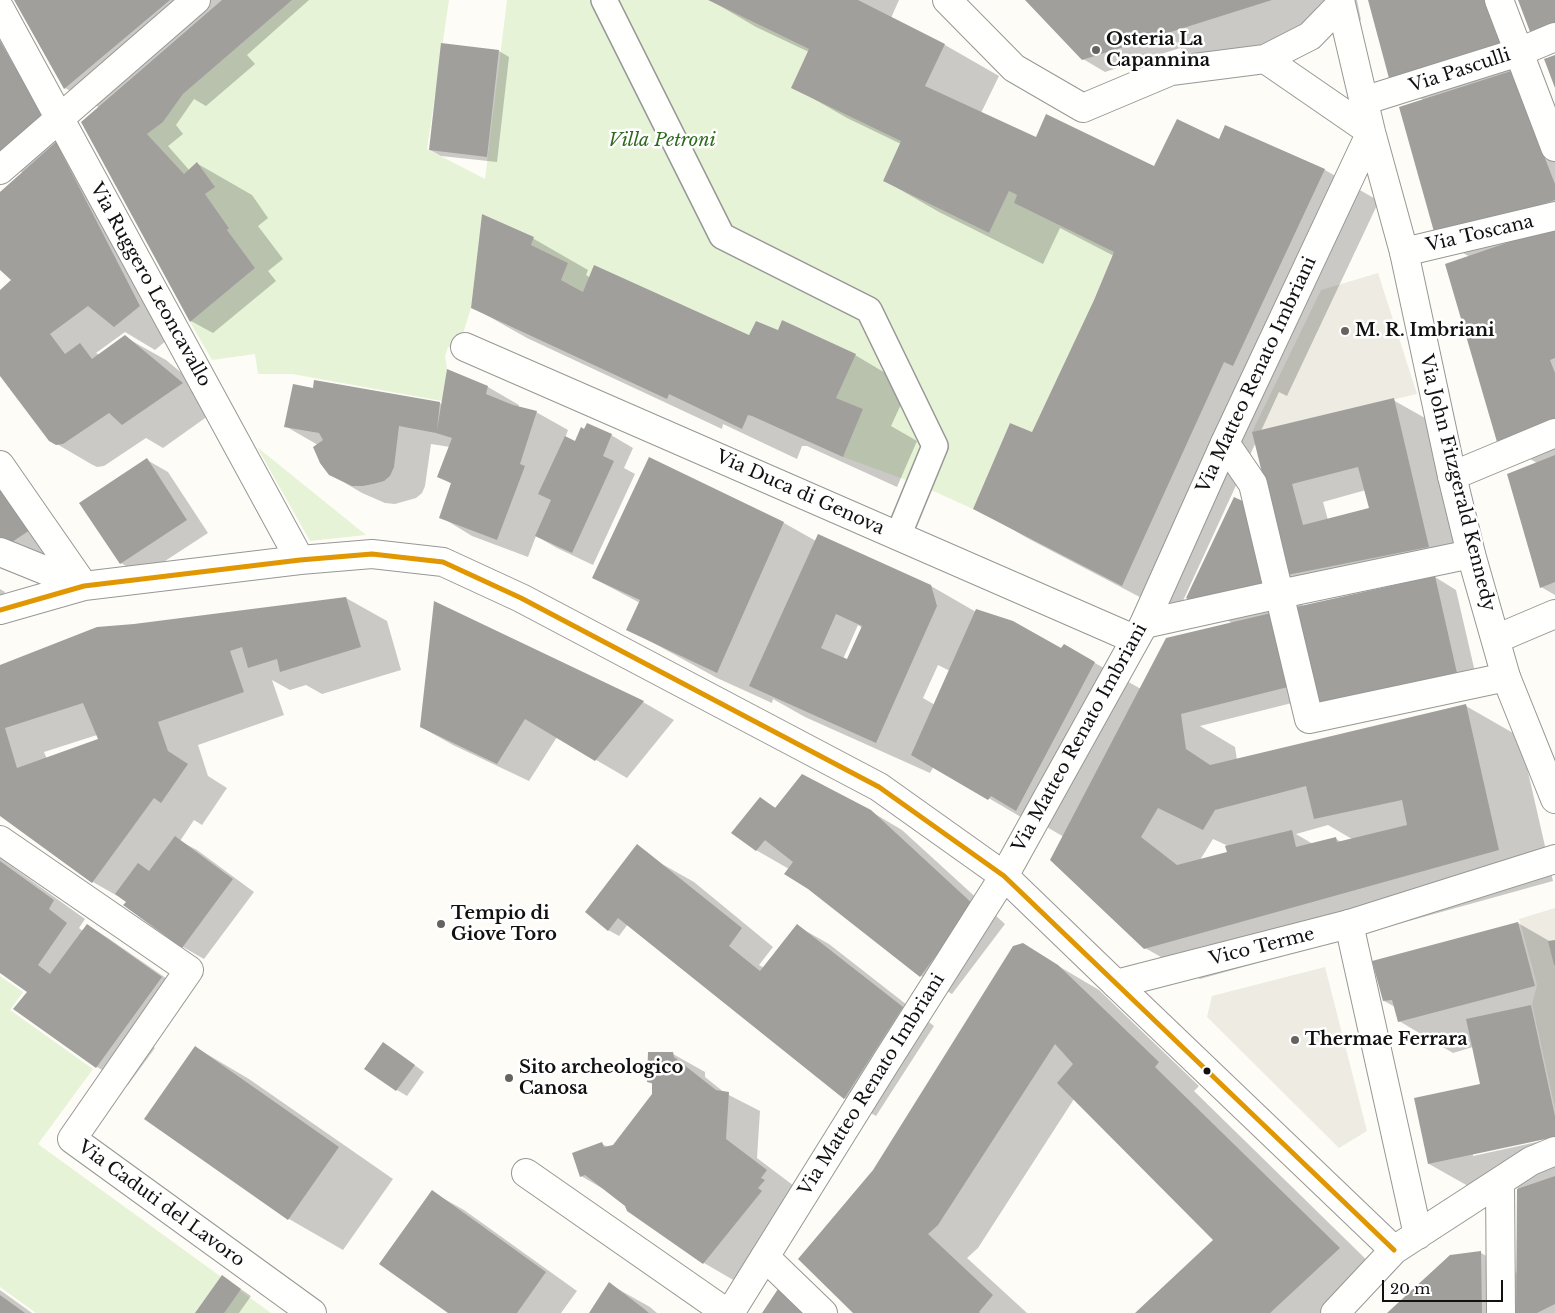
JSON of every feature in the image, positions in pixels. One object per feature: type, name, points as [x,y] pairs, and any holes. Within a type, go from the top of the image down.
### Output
[{"type":"street","points":[[0,170],[196,0]]},
{"type":"street","points":[[604,0],[722,236],[869,310],[935,446],[898,536]]},
{"type":"street","points":[[947,0],[1014,68],[1083,108],[1171,70],[1265,59],[1310,36],[1341,2]]},
{"type":"street","points":[[1499,0],[1555,147]]},
{"type":"street","name":"Via John Fitzgerald Kennedy","points":[[1341,2],[1370,132],[1404,252],[1452,476],[1471,554],[1506,677],[1555,799]]},
{"type":"street","name":"Via Ruggero Leoncavallo","points":[[0,9],[300,560]]},
{"type":"street","name":"Via Pasculli","points":[[1364,101],[1519,52],[1555,38]]},
{"type":"street","points":[[1265,59],[1370,132]]},
{"type":"street","name":"Via Matteo Renato Imbriani","points":[[728,1313],[1004,876],[1139,631],[1370,132]]},
{"type":"street","name":"Via Toscana","points":[[1404,252],[1555,216]]},
{"type":"street","name":"Via Duca di Genova","points":[[465,348],[898,536],[1139,631]]},
{"type":"street","points":[[1452,476],[1555,433]]},
{"type":"street","points":[[1225,443],[1253,484],[1308,720],[1506,677]]},
{"type":"street","points":[[0,465],[84,586]]},
{"type":"street","points":[[0,552],[84,586]]},
{"type":"street","points":[[0,610],[84,586],[300,560],[372,554],[443,562],[529,603],[879,787],[1004,876],[1394,1250]]},
{"type":"street","points":[[1139,631],[1280,594],[1471,554]]},
{"type":"street","points":[[1496,639],[1555,614]]},
{"type":"street","name":"Via Caduti del Lavoro","points":[[0,840],[189,970],[72,1139],[312,1313]]},
{"type":"street","name":"Vico Terme","points":[[1116,984],[1349,924],[1555,858]]},
{"type":"street","points":[[1349,924],[1418,1234]]},
{"type":"street","points":[[1335,1313],[1394,1250],[1531,1161],[1555,1151]]},
{"type":"street","points":[[526,1173],[728,1313]]},
{"type":"street","points":[[1500,1182],[1501,1313]]},
{"type":"street","points":[[765,1257],[823,1313]]},
{"type":"green space","name":"Villa Petroni","points":[[292,0],[449,0],[427,149],[485,179],[507,0],[708,0],[809,49],[901,141],[883,181],[989,233],[1009,191],[1017,195],[1014,203],[1114,252],[1094,300],[1032,432],[1010,423],[973,509],[920,485],[843,457],[863,409],[836,398],[855,354],[782,320],[778,330],[756,321],[749,335],[685,306],[583,292],[561,280],[568,263],[531,245],[534,237],[482,214],[471,308],[458,350],[448,347],[445,356],[447,369],[442,401],[292,374],[258,374],[255,354],[212,360],[190,322],[255,268],[227,230],[229,227],[205,194],[214,186],[198,163],[184,174],[147,134],[163,122],[183,94]]},
{"type":"green space","points":[[257,447],[366,535],[310,541]]},
{"type":"green space","points":[[0,976],[23,992],[10,1010],[93,1069],[38,1144],[271,1313],[36,1313],[0,1287]]},
{"type":"shaded area","points":[[1378,273],[1417,394],[1252,432],[1321,290]]},
{"type":"shaded area","points":[[1555,908],[1555,1109],[1532,1004],[1537,985],[1519,919]]},
{"type":"shaded area","points":[[1325,967],[1367,1131],[1339,1148],[1207,1017],[1212,996]]},
{"type":"building","points":[[14,0],[170,0],[64,89]]},
{"type":"building","points":[[222,0],[292,0],[183,94],[163,122],[147,134],[184,174],[197,162],[215,187],[205,194],[229,228],[227,230],[255,268],[190,322],[81,122]]},
{"type":"building","points":[[708,0],[858,0],[945,44],[925,86],[1036,137],[1046,114],[1154,166],[1177,119],[1219,139],[1225,125],[1325,169],[1233,366],[1224,362],[1122,586],[973,509],[1010,423],[1032,432],[1094,300],[1114,252],[1014,203],[1017,195],[1009,191],[989,233],[883,181],[901,141],[791,88],[809,49]]},
{"type":"building","points":[[1025,0],[1272,0],[1082,60]]},
{"type":"building","points":[[1368,0],[1484,0],[1502,47],[1390,82]]},
{"type":"building","points":[[1518,0],[1555,0],[1555,30],[1532,37]]},
{"type":"building","points":[[0,41],[44,118],[0,154]]},
{"type":"building","points":[[441,43],[499,50],[487,157],[429,150]]},
{"type":"building","points":[[1555,55],[1555,88],[1544,59]]},
{"type":"building","points":[[1511,71],[1555,184],[1555,200],[1436,239],[1399,107]]},
{"type":"building","points":[[56,142],[140,306],[114,327],[88,306],[50,334],[65,354],[80,343],[92,359],[125,335],[183,383],[122,425],[109,413],[63,444],[56,445],[49,441],[0,376],[0,290],[11,280],[0,270],[0,192]]},
{"type":"building","points":[[482,214],[534,237],[531,245],[568,263],[561,280],[583,292],[594,265],[749,335],[756,321],[778,330],[782,320],[856,354],[836,398],[863,409],[843,457],[752,416],[748,415],[742,429],[669,394],[667,399],[471,308]]},
{"type":"building","points":[[1553,227],[1555,232],[1555,358],[1550,360],[1555,373],[1555,420],[1497,442],[1445,264]]},
{"type":"building","points":[[447,369],[488,386],[486,394],[513,405],[537,411],[520,464],[525,466],[497,540],[439,518],[451,483],[437,477],[452,438],[399,426],[394,467],[390,476],[384,481],[373,484],[352,486],[329,475],[320,463],[313,447],[323,440],[319,433],[284,427],[293,384],[313,388],[314,380],[440,402],[437,430]]},
{"type":"building","points":[[1394,398],[1429,547],[1287,575],[1252,432]],"holes":[[[1358,467],[1369,508],[1303,525],[1292,484]]]},
{"type":"building","points":[[587,423],[612,434],[603,456],[614,461],[572,553],[535,536],[551,500],[538,494],[565,436],[575,441],[581,427],[584,429]]},
{"type":"building","points":[[1555,455],[1555,582],[1540,588],[1507,474]]},
{"type":"building","points":[[649,457],[784,522],[717,673],[626,630],[640,600],[592,578]]},
{"type":"building","points":[[147,458],[187,520],[120,564],[79,503]]},
{"type":"building","points":[[0,479],[36,526],[3,548],[0,546]]},
{"type":"building","points":[[1234,497],[1247,503],[1263,585],[1193,602],[1186,598]]},
{"type":"building","points":[[818,534],[931,585],[937,606],[876,743],[749,686]],"holes":[[[836,614],[862,626],[847,659],[821,648]]]},
{"type":"building","points":[[1435,576],[1457,673],[1318,704],[1296,607]]},
{"type":"building","points":[[346,597],[361,647],[280,672],[277,659],[248,668],[242,647],[230,651],[244,692],[158,722],[168,751],[188,764],[161,803],[154,798],[92,883],[0,816],[0,665],[97,627]],"holes":[[[83,703],[98,739],[17,768],[5,728]]]},
{"type":"building","points":[[434,601],[644,701],[595,761],[525,719],[497,764],[420,727]]},
{"type":"building","points":[[976,609],[1013,621],[1061,648],[1064,644],[1095,662],[1016,811],[991,796],[988,800],[911,755]]},
{"type":"building","points":[[1271,613],[1288,687],[1181,714],[1186,749],[1210,765],[1466,704],[1499,850],[1144,949],[1050,860],[1166,638]],"holes":[[[1306,786],[1314,819],[1402,800],[1407,825],[1337,842],[1336,837],[1296,847],[1292,830],[1225,846],[1227,852],[1177,865],[1141,837],[1158,808],[1203,830],[1215,810]]]},
{"type":"building","points":[[802,774],[871,810],[974,905],[920,977],[808,889],[784,874],[793,862],[765,840],[756,851],[731,833],[760,797],[775,808]]},
{"type":"building","points":[[175,836],[233,879],[182,948],[123,905],[126,902],[115,894],[138,863],[149,871]]},
{"type":"building","points":[[637,844],[742,928],[729,946],[760,971],[797,924],[903,1007],[844,1099],[618,918],[608,931],[585,912]]},
{"type":"building","points":[[0,861],[54,900],[49,909],[67,923],[38,965],[50,974],[87,924],[162,977],[96,1068],[13,1009],[27,992],[0,973]]},
{"type":"building","points":[[1518,922],[1535,986],[1398,1022],[1392,1000],[1383,1001],[1372,961]]},
{"type":"building","points":[[1555,940],[1555,965],[1554,965],[1548,941]]},
{"type":"building","points":[[1023,943],[1058,965],[1159,1062],[1155,1067],[1340,1248],[1270,1313],[1135,1313],[1213,1240],[1057,1083],[1073,1064],[1055,1044],[938,1225],[928,1234],[993,1295],[980,1313],[853,1313],[798,1259],[873,1170],[1013,946]]},
{"type":"building","points":[[1531,1005],[1555,1116],[1555,1137],[1428,1164],[1414,1098],[1480,1084],[1466,1019]]},
{"type":"building","points":[[383,1042],[415,1065],[396,1091],[364,1069]]},
{"type":"building","points":[[195,1046],[339,1147],[288,1220],[144,1119]]},
{"type":"building","points":[[648,1052],[673,1052],[674,1057],[716,1090],[729,1092],[726,1139],[767,1170],[761,1178],[765,1180],[758,1188],[762,1191],[703,1264],[627,1211],[625,1206],[585,1175],[580,1177],[572,1153],[602,1142],[604,1147],[613,1145],[652,1094],[652,1083],[647,1082]]},
{"type":"building","points":[[1555,1176],[1555,1304],[1537,1313],[1516,1313],[1517,1189]]},
{"type":"building","points":[[432,1190],[546,1272],[517,1313],[448,1313],[379,1264]]},
{"type":"building","points":[[1481,1251],[1482,1313],[1387,1313],[1450,1255]]},
{"type":"building","points":[[222,1275],[241,1289],[224,1313],[195,1313]]},
{"type":"building","points":[[609,1282],[643,1308],[649,1313],[589,1313]]},
{"type":"building","points":[[778,1289],[802,1313],[762,1313]]},
{"type":"building","points":[[0,1295],[25,1313],[0,1313]]},
{"type":"transit line","points":[[0,610],[84,586],[300,560],[372,554],[443,562],[521,598],[879,787],[1004,876],[1394,1250]]},
{"type":"place","name":"Osteria La Capannina","points":[[1096,50]]},
{"type":"place","name":"M. R. Imbriani","points":[[1345,331]]},
{"type":"place","name":"Tempio di Giove Toro","points":[[441,924]]},
{"type":"place","name":"Thermae Ferrara","points":[[1295,1040]]},
{"type":"place","name":"Sito archeologico Canosa","points":[[509,1078]]}]
